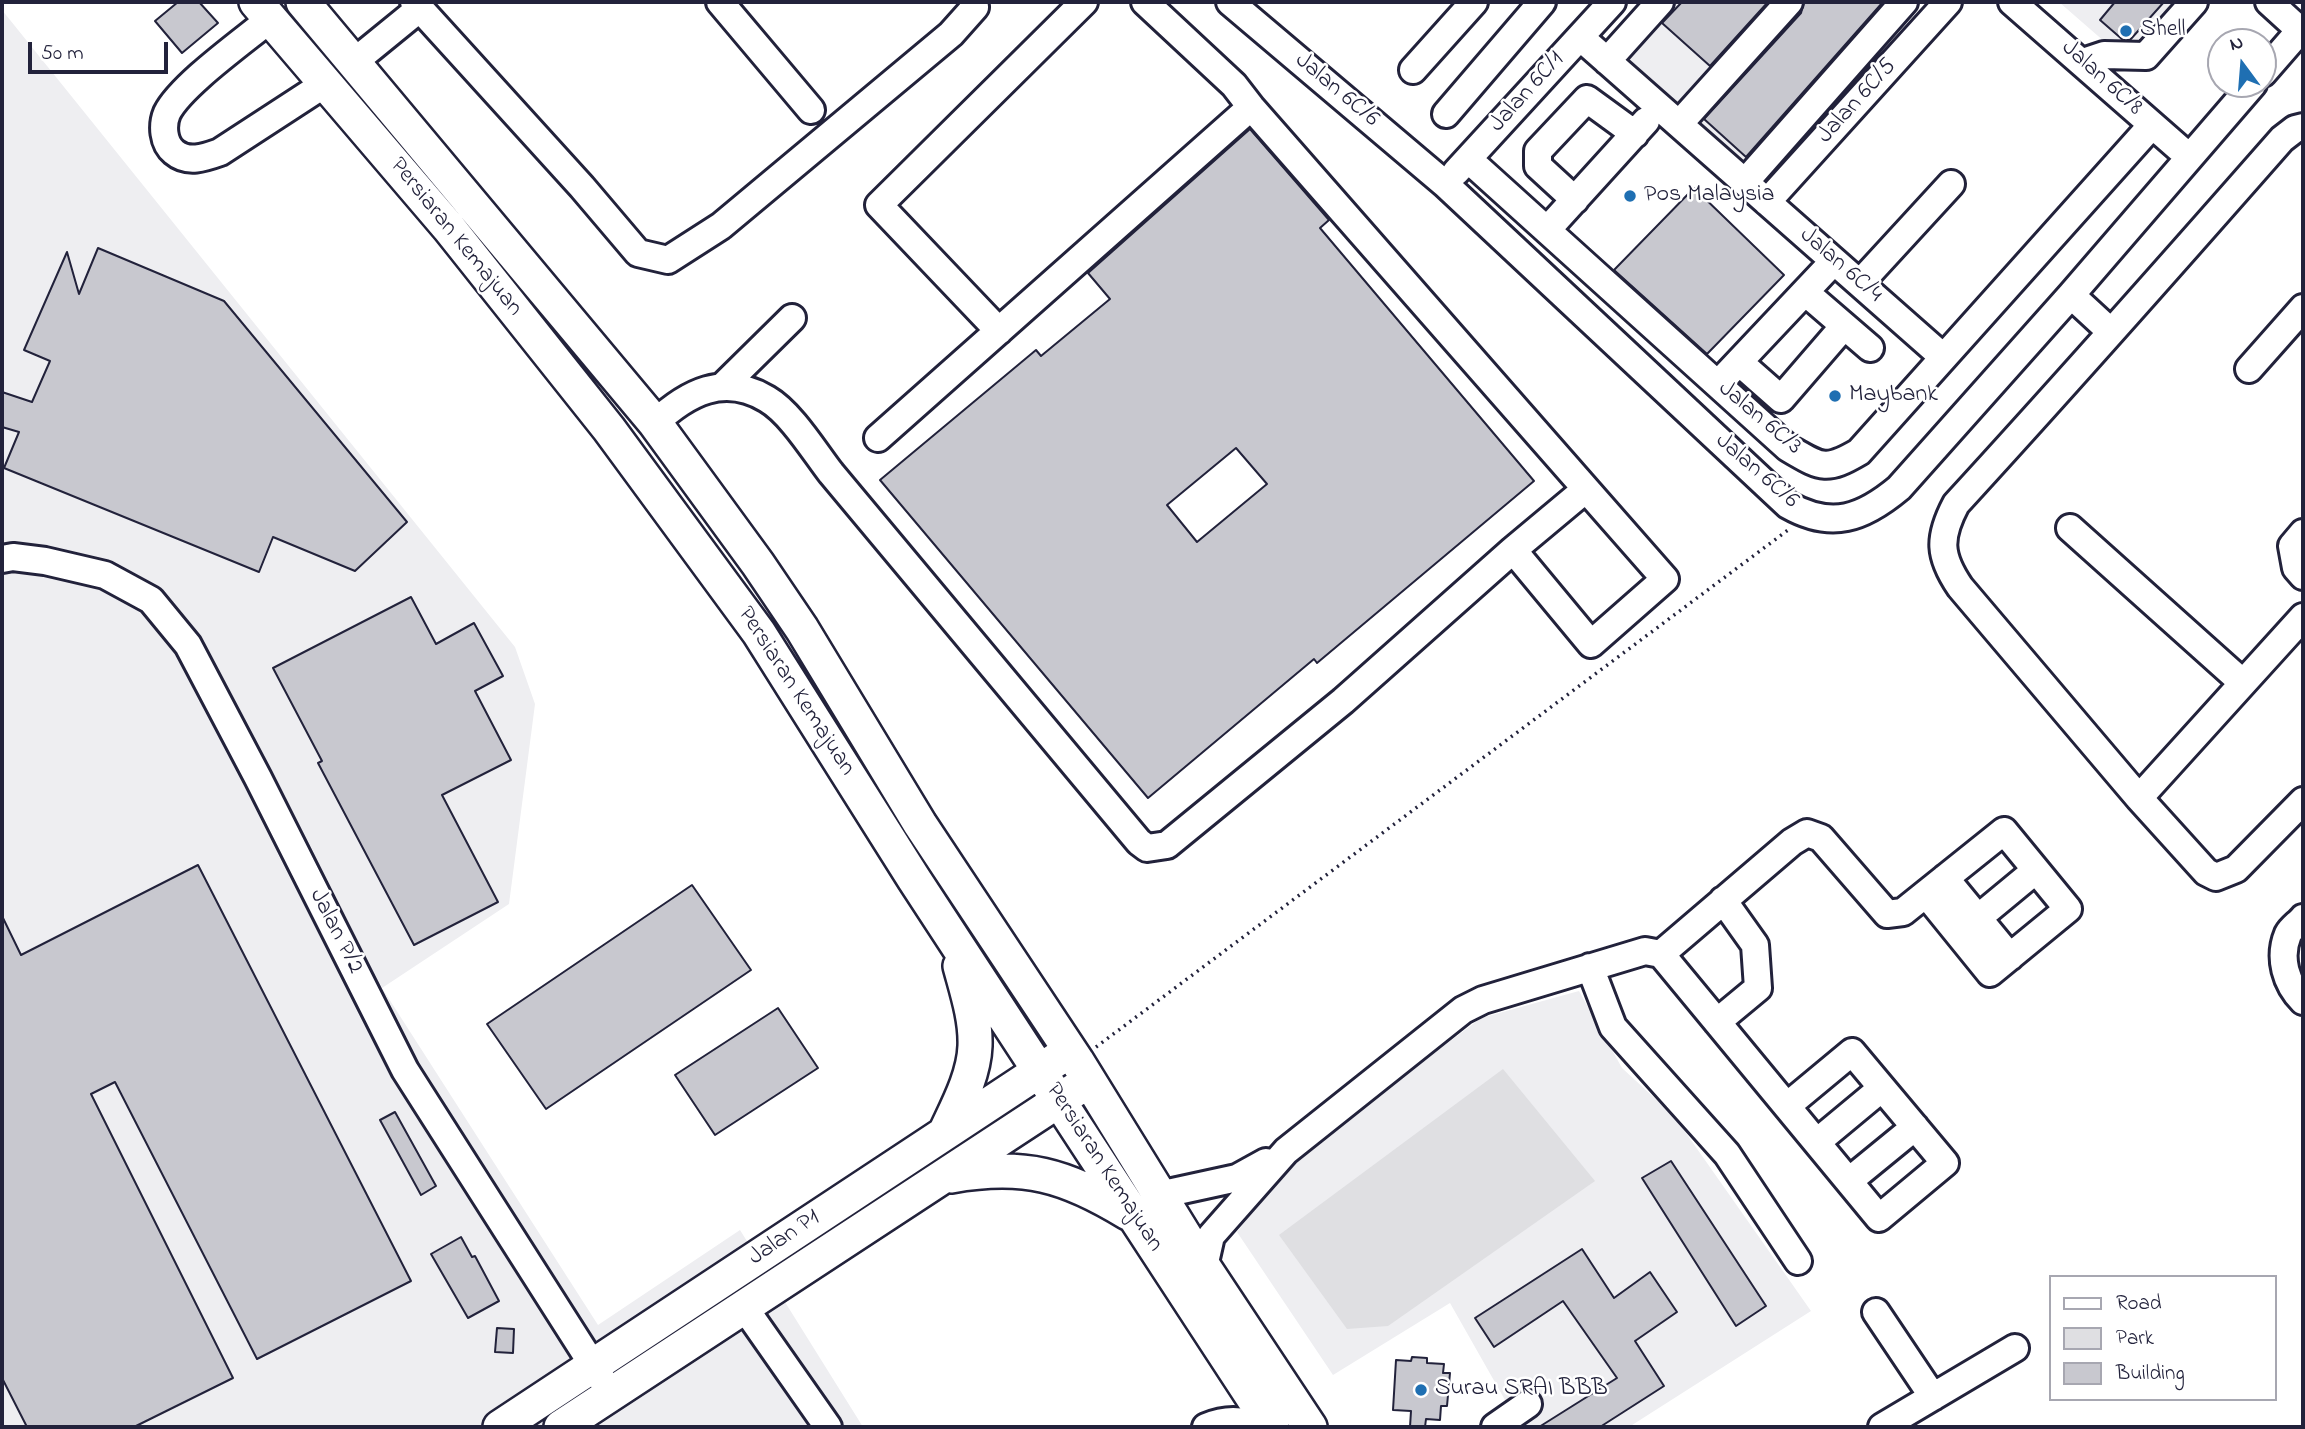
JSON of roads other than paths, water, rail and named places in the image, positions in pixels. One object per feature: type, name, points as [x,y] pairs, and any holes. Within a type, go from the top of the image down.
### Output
[{"type":"main road","name":"Persiaran Kemajuan","points":[[303,2],[655,423],[758,564],[802,629],[920,824],[1078,1064],[1148,1206],[1272,1427]]},
{"type":"main road","name":"Persiaran Kemajuan","points":[[263,10],[500,291],[609,429],[759,633],[1059,1100],[1148,1206],[1204,1267],[1310,1427]]},
{"type":"main road","points":[[945,1133],[963,1092],[975,1047],[972,1013],[952,937]]},
{"type":"main road","name":"Jalan P1","points":[[500,1427],[1040,1070],[1078,1064]]},
{"type":"main road","name":"Jalan P1","points":[[574,1424],[612,1394],[1059,1100],[1078,1064]]},
{"type":"main road","points":[[941,1178],[978,1171],[1005,1170],[1054,1177],[1148,1206]]},
{"type":"street","points":[[720,2],[811,110]]},
{"type":"street","points":[[999,331],[879,205],[1084,2]]},
{"type":"street","points":[[1144,2],[1234,85],[1665,579],[1591,645],[1513,550]]},
{"type":"street","name":"Jalan 6C/6","points":[[1230,2],[1445,184],[1788,505],[1807,516],[1828,520],[1854,517],[1879,505],[1899,488],[2071,295],[2241,98]]},
{"type":"street","points":[[1413,70],[1474,2]]},
{"type":"street","points":[[1446,114],[1542,2]]},
{"type":"street","name":"Jalan 6C/1","points":[[1445,184],[1612,2]]},
{"type":"street","points":[[1607,61],[1660,2]]},
{"type":"street","points":[[1547,230],[1635,134],[1669,115],[1789,2]]},
{"type":"street","name":"Jalan 6C/5","points":[[1745,182],[1904,2]]},
{"type":"street","name":"Jalan 6C/5","points":[[1767,202],[1948,2]]},
{"type":"street","name":"Jalan 6C/8","points":[[2012,2],[2189,157]]},
{"type":"street","points":[[2083,62],[2104,55],[2146,56],[2194,2]]},
{"type":"street","points":[[2269,2],[2302,30],[2277,58]]},
{"type":"street","points":[[354,62],[417,5],[582,187],[638,253],[668,260],[721,226],[951,34],[976,4]]},
{"type":"street","points":[[263,10],[174,102],[166,115],[164,128],[167,143],[175,153],[189,159],[204,158],[220,152],[326,83]]},
{"type":"street","name":"Jalan 6C/4","points":[[1580,37],[1943,357]]},
{"type":"street","points":[[1575,200],[1538,166],[1538,151],[1587,99],[1635,134]]},
{"type":"street","points":[[878,438],[1251,107]]},
{"type":"street","name":"Jalan 6C/3","points":[[1468,159],[1788,448],[1816,464],[1838,464],[1859,452],[2152,125]]},
{"type":"street","points":[[2303,127],[2281,139],[1955,504],[1945,524],[1942,546],[1947,568],[1960,587],[2139,799],[2206,872],[2216,877],[2236,869],[2303,801]]},
{"type":"street","points":[[1860,283],[1951,184]]},
{"type":"street","points":[[1718,384],[1834,261]]},
{"type":"street","points":[[1805,292],[1870,348]]},
{"type":"street","points":[[2071,295],[2110,331]]},
{"type":"street","points":[[2249,369],[2303,307]]},
{"type":"street","points":[[723,386],[792,318]]},
{"type":"street","points":[[1739,362],[1781,399],[1844,326]]},
{"type":"street","points":[[655,423],[675,404],[701,391],[723,386],[768,399],[788,418],[1130,832],[1147,848],[1167,845],[1343,701],[1586,489]]},
{"type":"street","points":[[2070,528],[2243,683]]},
{"type":"street","points":[[2303,533],[2292,546],[2296,568],[2303,576]]},
{"type":"street","name":"Jalan P/2","points":[[2,559],[13,557],[46,561],[105,575],[151,600],[188,645],[405,1070],[612,1394]]},
{"type":"street","points":[[2139,799],[2303,617]]},
{"type":"street","points":[[1661,954],[1792,842],[1807,833],[1821,838],[1887,914],[1903,912],[2004,831],[2068,909],[1990,973],[1936,886]]},
{"type":"street","points":[[1978,918],[2036,870]]},
{"type":"street","points":[[1936,886],[1978,918],[2010,957]]},
{"type":"street","points":[[1717,1022],[1758,988],[1755,946],[1723,900]]},
{"type":"street","points":[[2303,918],[2289,933],[2283,961],[2292,990],[2303,1001]]},
{"type":"street","points":[[1148,1206],[1237,1178],[1286,1151],[1463,1010],[1483,1000],[1645,951],[1661,954],[1816,1142],[1880,1218],[1945,1163],[1852,1052],[1787,1106]]},
{"type":"street","points":[[1590,967],[1613,1027],[1727,1154],[1798,1261]]},
{"type":"street","points":[[1816,1142],[1882,1088]]},
{"type":"street","points":[[1849,1181],[1915,1127]]},
{"type":"street","points":[[1204,1267],[1211,1236],[1286,1151]]},
{"type":"street","points":[[744,1307],[828,1427]]},
{"type":"street","points":[[1876,1312],[1933,1396]]},
{"type":"street","points":[[1882,1427],[2015,1348]]},
{"type":"street","points":[[1495,1427],[1528,1404]]},
{"type":"street","points":[[1206,1427],[1223,1420],[1257,1427]]},
{"type":"place","name":"Shell","points":[[2126,31]]},
{"type":"place","name":"Pos Malaysia","points":[[1630,196]]},
{"type":"place","name":"Maybank","points":[[1835,396]]},
{"type":"place","name":"Surau SRAI BBB","points":[[1421,1390]]}]
